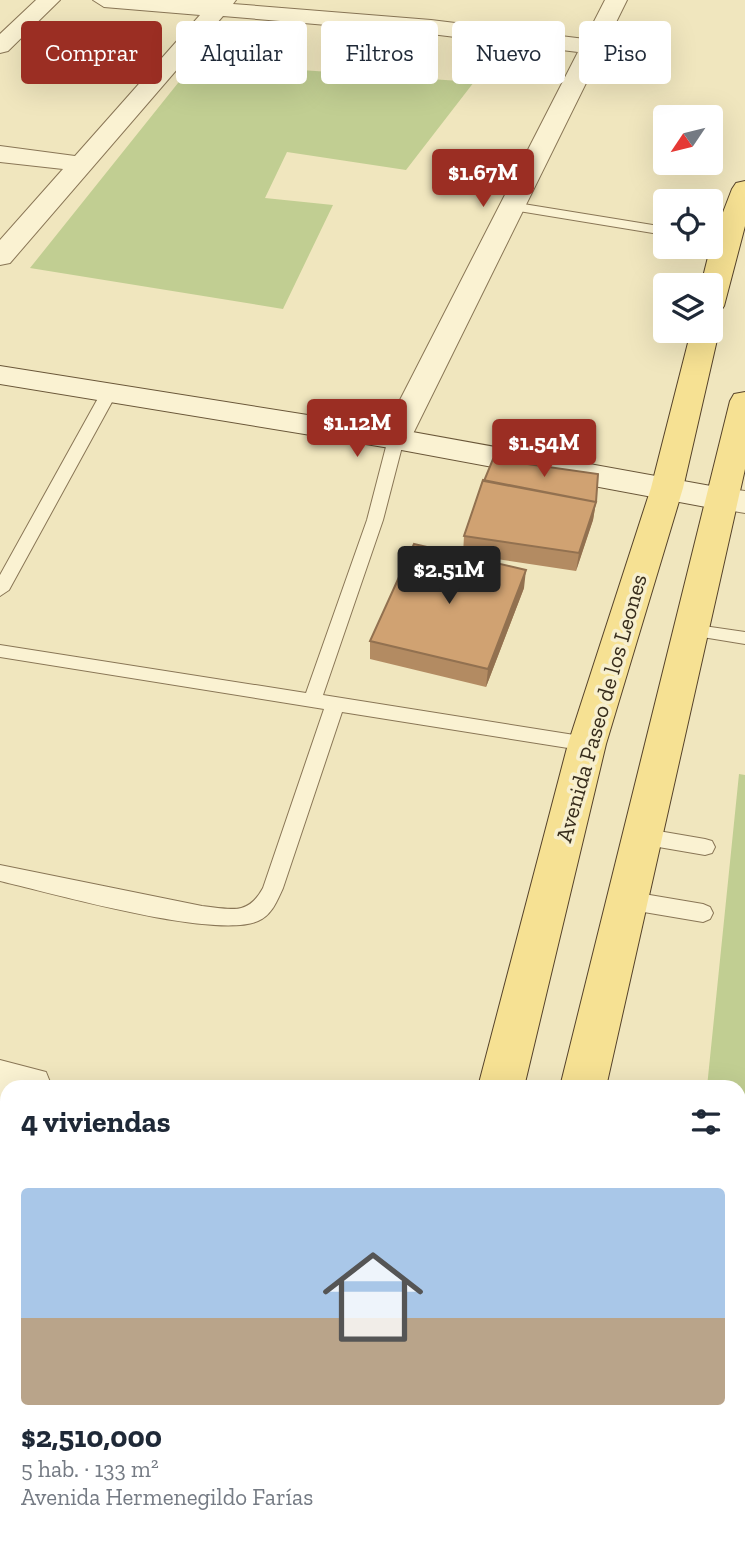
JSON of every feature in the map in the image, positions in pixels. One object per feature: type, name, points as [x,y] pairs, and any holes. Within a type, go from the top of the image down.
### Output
[{"type":"main road","points":[[723,231],[745,189]]},
{"type":"main road","name":"Avenida Paseo de los Leones","points":[[502,1080],[587,744],[667,488],[702,343]]},
{"type":"main road","points":[[585,1080],[690,630],[733,500],[745,401]]},
{"type":"street","points":[[0,46],[49,0]]},
{"type":"street","points":[[104,0],[221,4],[368,21]]},
{"type":"street","points":[[386,21],[401,0]]},
{"type":"street","points":[[606,21],[616,0]]},
{"type":"street","points":[[0,257],[221,4]]},
{"type":"street","points":[[438,29],[579,45]]},
{"type":"street","points":[[396,439],[511,206],[579,76]]},
{"type":"street","points":[[0,154],[80,164]]},
{"type":"street","points":[[0,375],[396,439],[733,500]]},
{"type":"lane","points":[[511,206],[653,229]]},
{"type":"lane","points":[[0,590],[110,391]]},
{"type":"lane","points":[[313,699],[375,520],[396,439]]},
{"type":"lane","points":[[690,630],[745,638]]},
{"type":"lane","points":[[0,651],[336,702],[587,744]]},
{"type":"lane","points":[[0,873],[192,913],[224,917],[249,916],[264,906],[273,888],[336,702]]},
{"type":"lane","points":[[641,836],[705,847]]},
{"type":"lane","points":[[626,900],[703,913]]},
{"type":"green space","points":[[307,70],[321,71],[321,84],[438,84],[438,80],[452,80],[452,84],[472,84],[406,170],[287,152],[265,198],[333,205],[283,309],[30,268],[177,84],[307,84]]},
{"type":"green space","points":[[739,774],[745,775],[745,1080],[708,1080]]},
{"type":"building","points":[[493,459],[598,474],[596,502],[484,481]]},
{"type":"building","points":[[483,480],[596,502],[579,553],[464,536]]},
{"type":"building","points":[[414,544],[526,570],[488,669],[370,641]]}]
